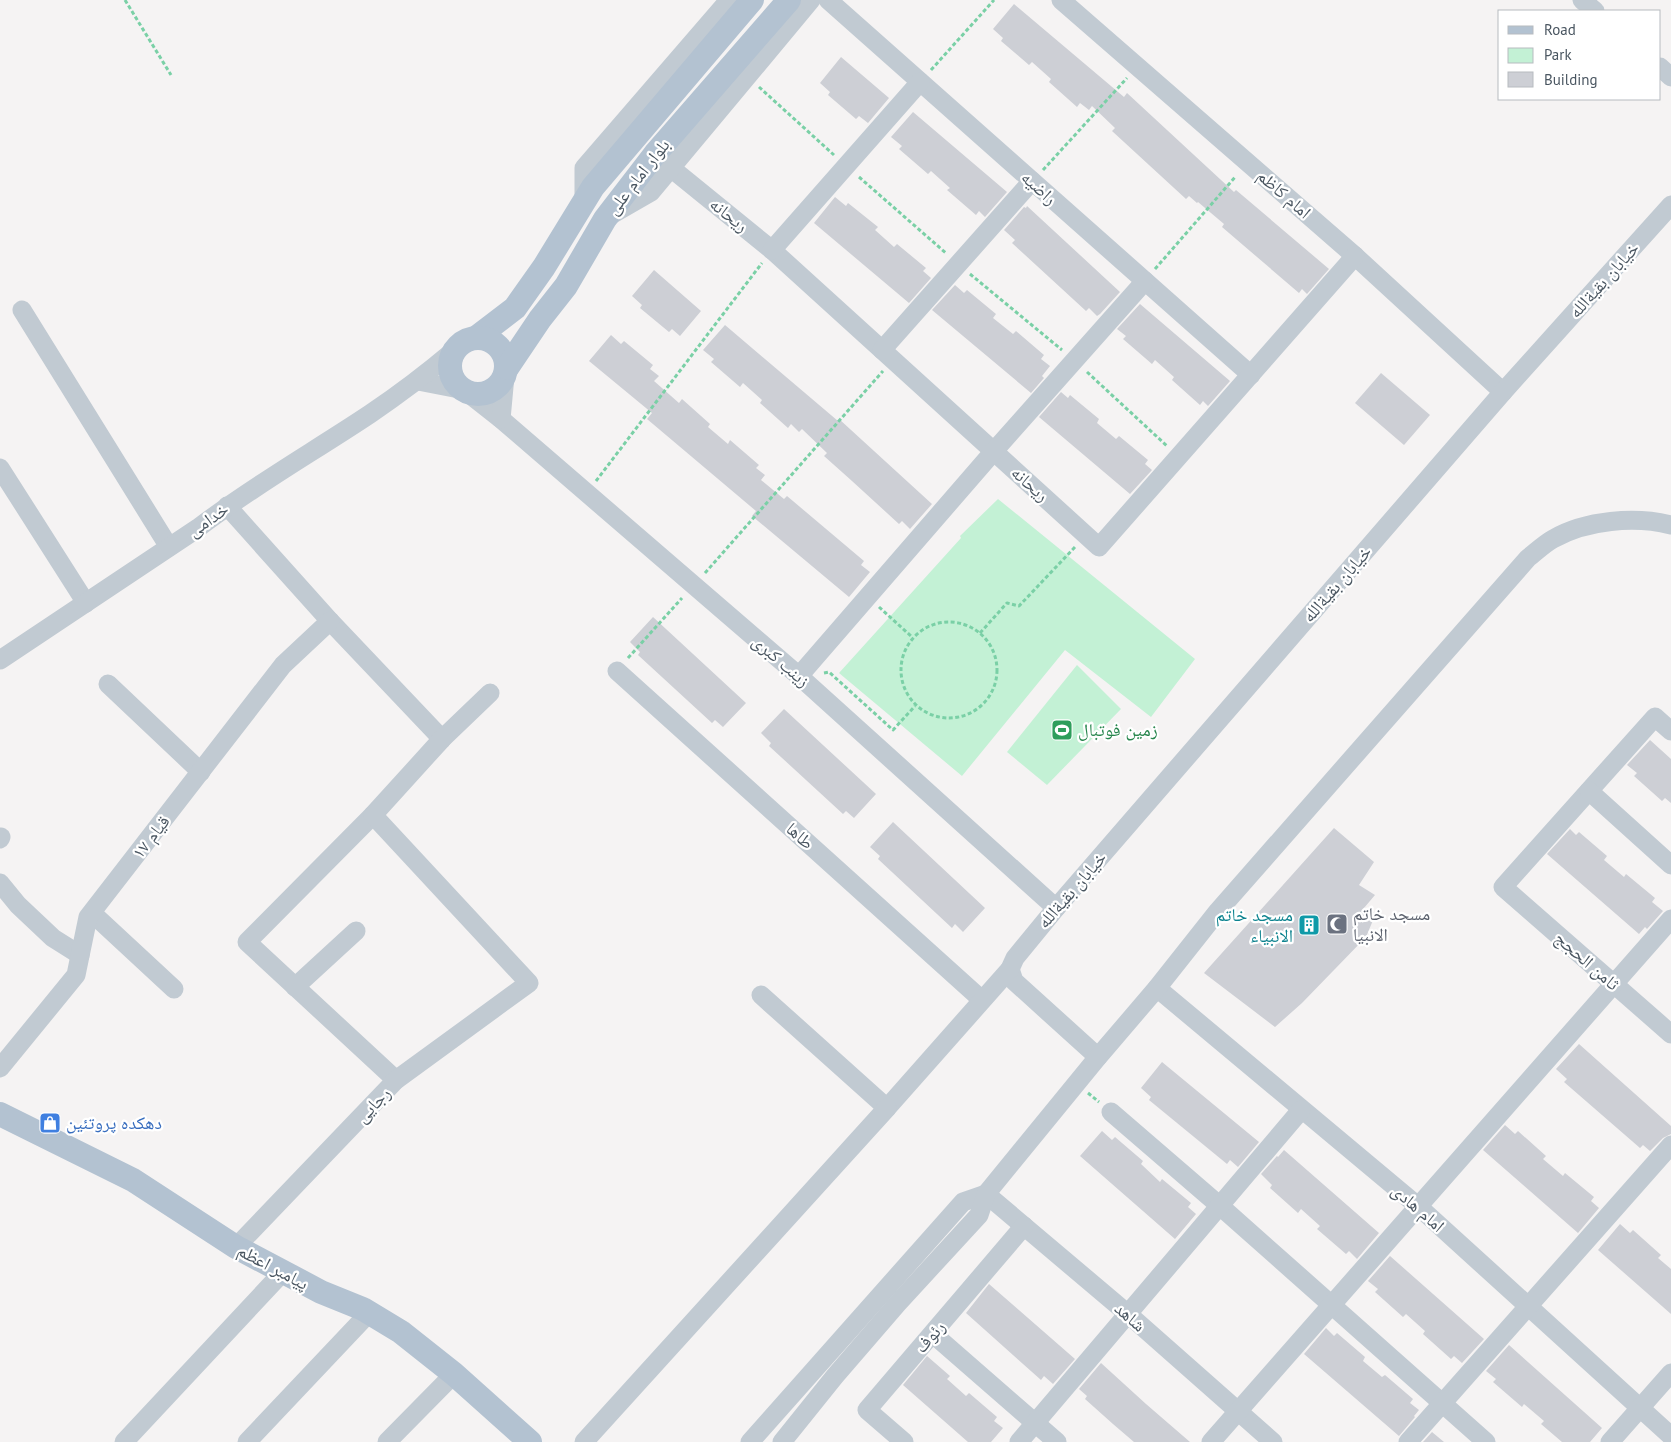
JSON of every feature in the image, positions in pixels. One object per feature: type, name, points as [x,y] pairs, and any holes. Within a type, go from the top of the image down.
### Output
[{"type":"main road","name":"بلوار امام علی","points":[[477,337],[516,308],[544,267],[593,187],[752,0]]},
{"type":"main road","name":"بلوار امام علی","points":[[506,372],[540,319],[566,286],[605,218],[655,154],[789,0]]},
{"type":"main road","points":[[584,201],[605,218]]},
{"type":"main road","points":[[477,337],[492,341],[504,352],[506,372],[496,388],[483,395],[464,391],[453,381],[450,372],[449,362],[452,352],[462,342],[477,337]]},
{"type":"main road","name":"پیامبر اعظم","points":[[0,1114],[133,1180],[236,1247],[282,1273],[369,1312],[401,1332],[454,1374],[530,1442]]},
{"type":"street","points":[[584,201],[584,168],[729,0]]},
{"type":"street","points":[[605,218],[651,192],[812,0]]},
{"type":"street","name":"راضیه","points":[[828,0],[1251,375]]},
{"type":"street","name":"امام کاظم","points":[[1061,0],[1355,256],[1503,392]]},
{"type":"street","points":[[1661,69],[1671,77]]},
{"type":"street","points":[[772,250],[920,82]]},
{"type":"street","name":"ریحانه","points":[[670,168],[772,250],[1099,547],[1355,256]]},
{"type":"street","points":[[888,355],[1032,181]]},
{"type":"street","name":"خیابان بقیةالله","points":[[584,1442],[887,1108],[1010,969],[1014,958],[1056,908],[1503,392],[1671,205]]},
{"type":"street","points":[[799,676],[994,451],[1145,281]]},
{"type":"street","points":[[22,310],[169,547]]},
{"type":"street","name":"خدامی","points":[[0,660],[227,506],[370,414],[418,380],[452,352]]},
{"type":"street","points":[[501,419],[506,372]]},
{"type":"street","points":[[418,380],[464,391]]},
{"type":"street","name":"زینب کبری","points":[[464,391],[501,419],[799,676],[1056,908]]},
{"type":"street","points":[[0,468],[86,603]]},
{"type":"street","points":[[227,506],[330,621],[442,739]]},
{"type":"street","points":[[777,1410],[790,1438],[847,1361],[979,1215],[986,1194],[1157,988],[1218,911],[1528,558],[1553,539],[1578,528],[1618,521],[1653,520],[1671,525]]},
{"type":"street","name":"قیام ۱۷","points":[[0,1068],[76,975],[88,918],[283,665],[330,621]]},
{"type":"street","name":"طاها","points":[[617,671],[982,1000]]},
{"type":"street","points":[[108,684],[201,772]]},
{"type":"street","points":[[396,1080],[247,942],[373,815],[442,739],[490,693]]},
{"type":"street","points":[[1671,731],[1655,717],[1589,791],[1671,865]]},
{"type":"street","name":"ثامن الحجج","points":[[1589,791],[1503,887],[1671,1034]]},
{"type":"street","name":"رجایی","points":[[236,1247],[396,1080],[529,984],[373,815]]},
{"type":"street","points":[[0,884],[18,905],[53,938],[80,955]]},
{"type":"street","points":[[92,913],[174,988]]},
{"type":"street","points":[[1211,1442],[1671,919]]},
{"type":"street","points":[[295,987],[356,931]]},
{"type":"street","points":[[1010,969],[1014,981],[1098,1057]]},
{"type":"street","name":"امام هادی","points":[[1157,988],[1419,1207],[1671,1436]]},
{"type":"street","points":[[761,995],[887,1108]]},
{"type":"street","points":[[1020,1442],[1301,1110]]},
{"type":"street","points":[[1111,1112],[1486,1442]]},
{"type":"street","points":[[1408,1442],[1671,1145]]},
{"type":"street","points":[[750,1442],[964,1202],[986,1194]]},
{"type":"street","name":"شاهد","points":[[986,1194],[1128,1314],[1273,1442]]},
{"type":"street","name":"رئوف","points":[[904,1442],[867,1410],[1024,1226]]},
{"type":"street","points":[[124,1442],[282,1273]]},
{"type":"street","points":[[247,1442],[369,1312]]},
{"type":"street","points":[[933,1334],[1057,1442]]},
{"type":"street","points":[[1610,1442],[1671,1373]]},
{"type":"street","points":[[387,1442],[454,1374]]},
{"type":"path","points":[[125,0],[171,75]]},
{"type":"path","points":[[920,82],[994,0]]},
{"type":"path","points":[[1032,181],[1137,67]]},
{"type":"path","points":[[1145,281],[1248,162]]},
{"type":"path","points":[[587,493],[772,250]]},
{"type":"path","points":[[617,671],[694,585],[888,355]]},
{"type":"path","points":[[980,634],[1007,603],[1019,606],[1086,535]]},
{"type":"path","points":[[868,596],[912,637]]},
{"type":"path","points":[[937,622],[966,623],[980,634],[989,640],[998,668],[991,696],[969,715],[941,718],[915,706],[902,684],[901,659],[912,637],[937,622]]},
{"type":"path","points":[[799,676],[829,672],[893,730],[915,706]]},
{"type":"path","points":[[1077,1083],[1111,1112]]},
{"type":"green space","points":[[998,499],[1195,659],[1151,717],[1065,650],[962,776],[839,673],[961,538],[960,536]]},
{"type":"green space","name":"زمین فوتبال","points":[[1077,665],[1121,709],[1047,785],[1007,752]]},
{"type":"building","points":[[1014,4],[1124,97],[1127,93],[1234,192],[1236,190],[1329,269],[1307,294],[1302,289],[1299,293],[1222,227],[1224,224],[1198,202],[1189,196],[1186,199],[1112,131],[1115,128],[1092,106],[1089,110],[1080,103],[1077,107],[1049,82],[1051,79],[1032,62],[1029,65],[1001,41],[1003,38],[993,29]]},
{"type":"building","points":[[841,57],[889,98],[868,123],[859,116],[856,119],[828,95],[830,92],[820,83]]},
{"type":"building","points":[[913,112],[1007,192],[985,217],[979,211],[976,215],[947,190],[950,188],[931,171],[928,174],[899,149],[902,146],[891,137]]},
{"type":"building","points":[[835,197],[846,206],[848,203],[878,227],[875,230],[894,247],[897,244],[926,268],[923,271],[931,278],[909,303],[814,223]]},
{"type":"building","points":[[1027,206],[1120,292],[1097,316],[1089,308],[1086,311],[1012,243],[1015,240],[1004,230]]},
{"type":"building","points":[[654,270],[701,311],[680,336],[672,329],[669,332],[640,308],[642,305],[632,296]]},
{"type":"building","points":[[955,285],[964,293],[967,290],[996,314],[993,318],[1013,334],[1016,331],[1044,355],[1041,359],[1050,366],[1042,376],[1044,378],[1031,393],[932,310]]},
{"type":"building","points":[[1140,304],[1230,381],[1208,406],[1203,401],[1200,405],[1172,380],[1174,377],[1155,360],[1152,364],[1123,339],[1126,336],[1117,329]]},
{"type":"building","points":[[725,325],[838,421],[839,419],[932,504],[910,529],[902,521],[899,524],[824,456],[827,453],[802,429],[799,432],[791,424],[788,428],[760,403],[762,400],[743,383],[740,387],[711,362],[714,359],[703,350]]},
{"type":"building","points":[[611,335],[621,344],[624,341],[653,365],[650,369],[659,376],[654,381],[679,403],[682,399],[710,424],[708,427],[728,444],[730,440],[759,465],[756,468],[765,475],[761,480],[784,499],[787,496],[864,561],[861,565],[870,572],[849,597],[752,516],[756,511],[647,419],[652,413],[589,361]]},
{"type":"building","points":[[1381,373],[1430,415],[1404,445],[1355,403]]},
{"type":"building","points":[[1061,392],[1068,398],[1070,395],[1099,419],[1097,423],[1116,439],[1119,436],[1148,460],[1145,464],[1152,470],[1130,494],[1039,417]]},
{"type":"building","points":[[653,617],[746,703],[723,727],[715,720],[712,723],[638,655],[640,652],[630,642]]},
{"type":"building","points":[[784,709],[876,794],[854,818],[846,811],[843,814],[769,746],[771,743],[761,733]]},
{"type":"building","points":[[1650,740],[1671,759],[1671,803],[1665,798],[1662,801],[1634,776],[1637,773],[1627,765]]},
{"type":"building","points":[[893,822],[985,908],[963,932],[955,924],[952,928],[878,859],[880,856],[870,847]]},
{"type":"building","name":"مسجد خاتم الانبیاء","points":[[1334,828],[1374,862],[1359,885],[1375,895],[1364,908],[1376,913],[1366,937],[1302,1003],[1275,1027],[1204,973]]},
{"type":"building","points":[[1570,829],[1576,835],[1579,832],[1607,856],[1604,860],[1624,877],[1626,874],[1655,898],[1652,902],[1663,911],[1647,929],[1645,927],[1639,934],[1547,854]]},
{"type":"building","points":[[1579,1044],[1671,1126],[1671,1134],[1663,1138],[1650,1151],[1643,1145],[1640,1148],[1564,1082],[1567,1079],[1556,1069]]},
{"type":"building","points":[[1162,1062],[1259,1142],[1238,1167],[1230,1160],[1227,1164],[1149,1100],[1151,1097],[1141,1088]]},
{"type":"building","points":[[1505,1125],[1515,1134],[1518,1131],[1546,1156],[1543,1159],[1563,1176],[1565,1173],[1594,1197],[1591,1201],[1599,1208],[1578,1233],[1483,1150]]},
{"type":"building","points":[[1102,1131],[1112,1140],[1115,1137],[1143,1161],[1141,1164],[1160,1182],[1162,1179],[1191,1203],[1188,1207],[1196,1214],[1175,1239],[1080,1156]]},
{"type":"building","points":[[1284,1150],[1379,1233],[1357,1259],[1349,1251],[1346,1254],[1317,1229],[1320,1226],[1301,1209],[1298,1213],[1270,1188],[1272,1185],[1261,1174]]},
{"type":"building","points":[[1620,1224],[1630,1233],[1633,1230],[1661,1255],[1658,1258],[1671,1269],[1671,1314],[1598,1250]]},
{"type":"building","points":[[1390,1256],[1484,1339],[1462,1363],[1454,1356],[1451,1359],[1423,1334],[1425,1331],[1406,1314],[1403,1317],[1375,1292],[1378,1289],[1368,1281]]},
{"type":"building","points":[[989,1284],[1075,1359],[1053,1384],[1044,1376],[1041,1380],[966,1313]]},
{"type":"building","points":[[1326,1328],[1334,1336],[1337,1333],[1365,1357],[1363,1361],[1382,1377],[1385,1375],[1413,1399],[1410,1403],[1419,1410],[1399,1436],[1304,1354]]},
{"type":"building","points":[[1509,1345],[1602,1428],[1590,1442],[1562,1442],[1541,1424],[1544,1421],[1524,1404],[1522,1407],[1493,1382],[1496,1379],[1486,1371]]},
{"type":"building","points":[[927,1356],[950,1376],[947,1379],[966,1396],[969,1393],[997,1417],[994,1421],[1003,1428],[991,1442],[968,1442],[903,1385]]},
{"type":"building","points":[[1101,1363],[1190,1442],[1134,1442],[1113,1424],[1085,1399],[1087,1396],[1079,1389]]},
{"type":"building","points":[[1432,1432],[1444,1442],[1423,1442]]},
{"type":"place","name":"زمین فوتبال","points":[[1062,730]]},
{"type":"place","name":"مسجد خاتم الانبیا","points":[[1337,924]]},
{"type":"place","name":"مسجد خاتم الانبیاء","points":[[1309,925]]},
{"type":"place","name":"دهکده پروتئین","points":[[50,1123]]}]
